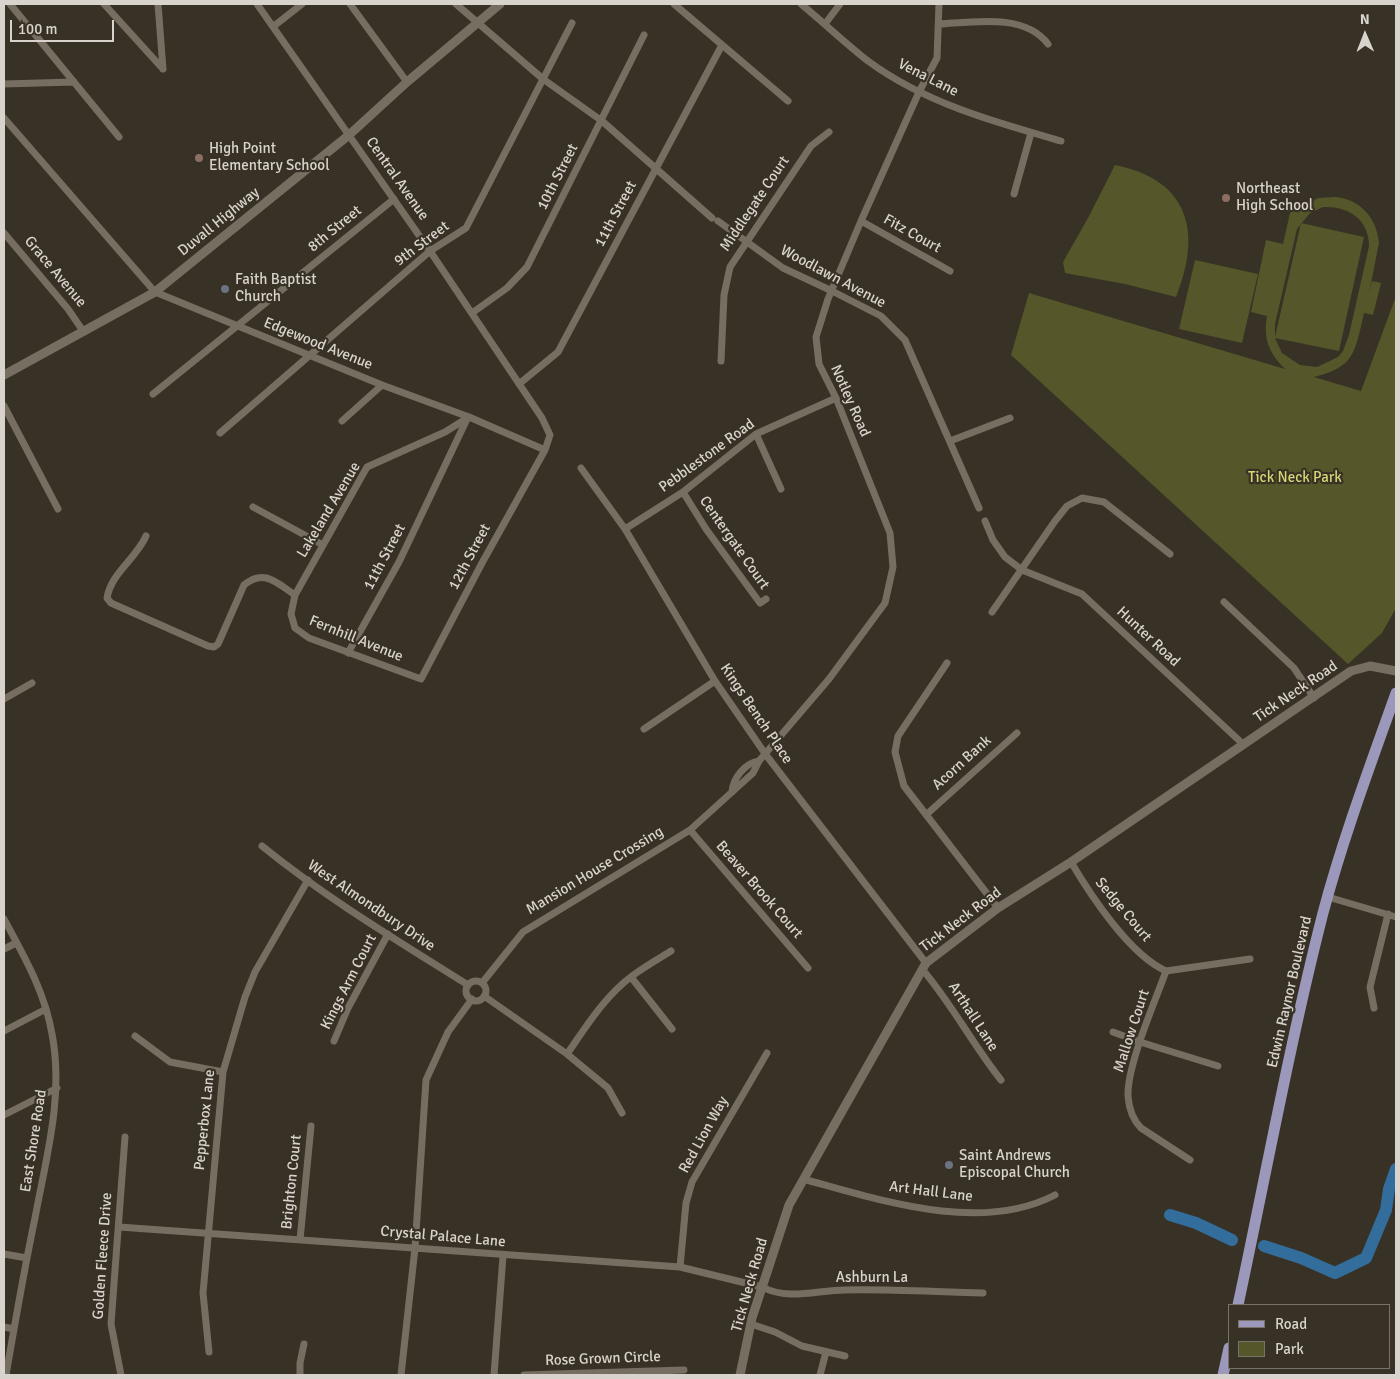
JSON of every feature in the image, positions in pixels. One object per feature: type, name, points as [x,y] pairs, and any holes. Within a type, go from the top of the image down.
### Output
[{"type":"main road","name":"Edwin Raynor Boulevard","points":[[1238,1304],[1270,1148],[1328,897],[1351,819],[1396,693]]},
{"type":"main road","points":[[1223,1375],[1228,1352]]},
{"type":"street","points":[[10,4],[119,137]]},
{"type":"street","points":[[104,4],[163,69],[158,4]]},
{"type":"street","name":"Central Avenue","points":[[257,4],[430,251],[519,384],[550,436],[545,450]]},
{"type":"street","points":[[274,26],[302,4]]},
{"type":"street","points":[[350,4],[407,82]]},
{"type":"street","name":"Woodlawn Avenue","points":[[456,4],[543,78],[602,121],[715,220],[746,243],[783,268],[832,290],[881,316],[904,340],[979,508]]},
{"type":"street","name":"Duvall Highway","points":[[4,375],[155,292],[349,135],[407,82],[500,4]]},
{"type":"street","points":[[674,4],[788,101]]},
{"type":"street","name":"Vena Lane","points":[[801,4],[869,61],[919,92],[938,102],[1061,141]]},
{"type":"street","points":[[825,24],[840,4]]},
{"type":"street","name":"Notley Road","points":[[766,755],[829,679],[885,603],[893,567],[890,533],[836,398],[819,364],[816,337],[832,290],[861,221],[919,92],[937,58],[940,24],[939,4]]},
{"type":"street","points":[[940,24],[1008,22],[1035,32],[1048,44]]},
{"type":"street","name":"9th Street","points":[[220,433],[430,251],[466,228],[572,23]]},
{"type":"street","name":"10th Street","points":[[472,313],[507,288],[527,267],[644,35]]},
{"type":"street","name":"11th Street","points":[[519,384],[558,352],[722,45]]},
{"type":"street","points":[[4,84],[74,82]]},
{"type":"street","name":"Edgewood Avenue","points":[[4,118],[155,292],[382,385],[468,417],[545,450]]},
{"type":"street","name":"Middlegate Court","points":[[721,361],[724,295],[730,266],[810,146],[829,132]]},
{"type":"street","points":[[1014,194],[1031,132]]},
{"type":"street","name":"8th Street","points":[[153,394],[394,199]]},
{"type":"street","name":"Fitz Court","points":[[861,221],[950,270]]},
{"type":"street","name":"Grace Avenue","points":[[4,233],[62,302],[83,331]]},
{"type":"street","points":[[342,421],[382,385]]},
{"type":"street","name":"Pebblestone Road","points":[[625,530],[683,492],[756,434],[836,398]]},
{"type":"street","points":[[4,406],[58,509]]},
{"type":"street","name":"11th Street","points":[[348,653],[399,562],[468,417]]},
{"type":"street","name":"Lakeland Avenue","points":[[291,614],[295,595],[367,467],[445,432],[468,417]]},
{"type":"street","points":[[950,441],[1010,418]]},
{"type":"street","points":[[756,434],[782,489]]},
{"type":"street","name":"12th Street","points":[[421,678],[545,450]]},
{"type":"street","name":"Kings Bench Place","points":[[582,468],[625,530],[715,681],[766,755],[924,966]]},
{"type":"street","name":"Centergate Court","points":[[683,492],[706,529],[760,603],[766,598]]},
{"type":"street","points":[[992,612],[1067,506],[1082,498],[1104,502],[1170,554]]},
{"type":"street","points":[[253,507],[323,545]]},
{"type":"street","points":[[985,521],[993,540],[1005,557],[1022,570]]},
{"type":"street","points":[[146,536],[136,553],[118,573],[107,598],[111,603],[208,646],[214,647],[218,644],[244,585],[250,580],[257,577],[268,578],[295,595]]},
{"type":"street","name":"Hunter Road","points":[[1022,570],[1082,594],[1244,744]]},
{"type":"street","points":[[1224,602],[1294,668],[1314,698]]},
{"type":"street","name":"Fernhill Avenue","points":[[291,614],[294,628],[309,638],[421,678]]},
{"type":"street","points":[[948,663],[898,736],[895,752],[904,786],[998,908]]},
{"type":"street","name":"Tick Neck Road","points":[[740,1375],[751,1324],[789,1205],[924,966],[998,908],[1070,862],[1314,698],[1351,671],[1360,668],[1379,667],[1396,672]]},
{"type":"street","points":[[644,730],[715,681]]},
{"type":"street","points":[[4,699],[32,683]]},
{"type":"street","name":"Acorn Bank","points":[[926,814],[1016,732]]},
{"type":"street","name":"Mansion House Crossing","points":[[482,983],[523,932],[690,830],[732,792],[733,782],[751,762],[759,761],[766,755]]},
{"type":"street","name":"Beaver Brook Court","points":[[690,830],[808,968]]},
{"type":"street","name":"West Almondbury Drive","points":[[262,846],[308,880],[388,934],[468,985]]},
{"type":"street","name":"Sedge Court","points":[[1070,862],[1086,888],[1124,937],[1154,966],[1166,971]]},
{"type":"street","name":"Pepperbox Lane","points":[[209,1352],[203,1293],[223,1072],[245,997],[255,972],[308,880]]},
{"type":"street","points":[[1328,897],[1396,916]]},
{"type":"street","points":[[1374,1008],[1370,987],[1388,914]]},
{"type":"street","name":"East Shore Road","points":[[4,919],[35,978],[46,1009],[55,1055],[56,1088],[51,1132],[6,1375]]},
{"type":"street","name":"Kings Arm Court","points":[[334,1042],[348,1008],[388,934]]},
{"type":"street","points":[[4,949],[16,943]]},
{"type":"street","points":[[567,1054],[598,1010],[631,976],[671,951]]},
{"type":"street","points":[[1166,971],[1250,959]]},
{"type":"street","name":"Arthall Lane","points":[[924,966],[978,1045],[986,1062],[1001,1080]]},
{"type":"street","name":"Mallow Court","points":[[1166,971],[1140,1042],[1129,1090],[1130,1110],[1134,1121],[1140,1128],[1190,1160]]},
{"type":"street","points":[[631,976],[672,1029]]},
{"type":"street","points":[[473,982],[482,983],[485,988],[484,996],[477,1000],[472,999],[466,991],[468,985],[473,982]]},
{"type":"street","points":[[484,996],[567,1054],[608,1088],[622,1113]]},
{"type":"street","points":[[401,1375],[415,1248],[426,1080],[448,1032],[472,999]]},
{"type":"street","points":[[4,1031],[46,1009]]},
{"type":"street","points":[[1114,1032],[1218,1066]]},
{"type":"street","points":[[135,1036],[170,1062],[223,1072]]},
{"type":"street","name":"Red Lion Way","points":[[680,1267],[686,1203],[692,1182],[767,1053]]},
{"type":"street","points":[[4,1115],[56,1088]]},
{"type":"street","name":"Brighton Court","points":[[300,1240],[311,1126]]},
{"type":"street","name":"Golden Fleece Drive","points":[[121,1375],[111,1324],[124,1137]]},
{"type":"street","name":"Art Hall Lane","points":[[803,1180],[888,1202],[958,1212],[1005,1211],[1040,1203],[1055,1195]]},
{"type":"street","name":"Crystal Palace Lane","points":[[119,1227],[503,1256],[680,1267],[762,1287]]},
{"type":"street","points":[[4,1254],[27,1258]]},
{"type":"street","points":[[494,1375],[503,1256]]},
{"type":"street","name":"Ashburn La","points":[[762,1287],[772,1292],[797,1294],[843,1290],[983,1293]]},
{"type":"street","points":[[751,1324],[775,1332],[802,1346],[845,1356]]},
{"type":"street","points":[[4,1327],[14,1329]]},
{"type":"street","points":[[300,1375],[300,1363],[304,1344]]},
{"type":"street","points":[[820,1375],[826,1352]]},
{"type":"street","name":"Rose Grown Circle","points":[[524,1375],[684,1370]]},
{"type":"green space","points":[[1115,165],[1140,172],[1160,183],[1174,196],[1183,213],[1188,231],[1188,251],[1184,274],[1176,297],[1125,284],[1065,273],[1063,262]]},
{"type":"green space","name":"Tick Neck Park","points":[[1335,197],[1344,199],[1366,211],[1375,226],[1379,243],[1369,293],[1372,281],[1381,283],[1373,315],[1364,313],[1355,348],[1351,356],[1338,368],[1314,377],[1361,391],[1396,296],[1396,608],[1382,633],[1348,664],[1011,355],[1029,293],[1285,369],[1268,345],[1266,332],[1267,316],[1251,312],[1266,240],[1283,244],[1292,204],[1302,207],[1318,198]],"holes":[[[1323,207],[1332,207],[1349,212],[1365,228],[1369,246],[1349,335],[1343,351],[1338,357],[1317,367],[1300,365],[1282,353],[1275,338],[1339,351],[1364,237],[1302,223],[1310,213]],[[1301,224],[1275,337],[1275,324],[1297,229]]]},
{"type":"green space","points":[[1195,260],[1258,274],[1242,343],[1179,329]]},
{"type":"waterway","points":[[1264,1246],[1301,1258],[1335,1273],[1366,1258],[1386,1210],[1389,1189],[1396,1169]]},
{"type":"waterway","points":[[1170,1215],[1196,1223],[1232,1240]]},
{"type":"place","name":"High Point Elementary School","points":[[199,158]]},
{"type":"place","name":"Northeast High School","points":[[1226,198]]},
{"type":"place","name":"Faith Baptist Church","points":[[225,289]]},
{"type":"place","name":"Saint Andrews Episcopal Church","points":[[949,1165]]}]
